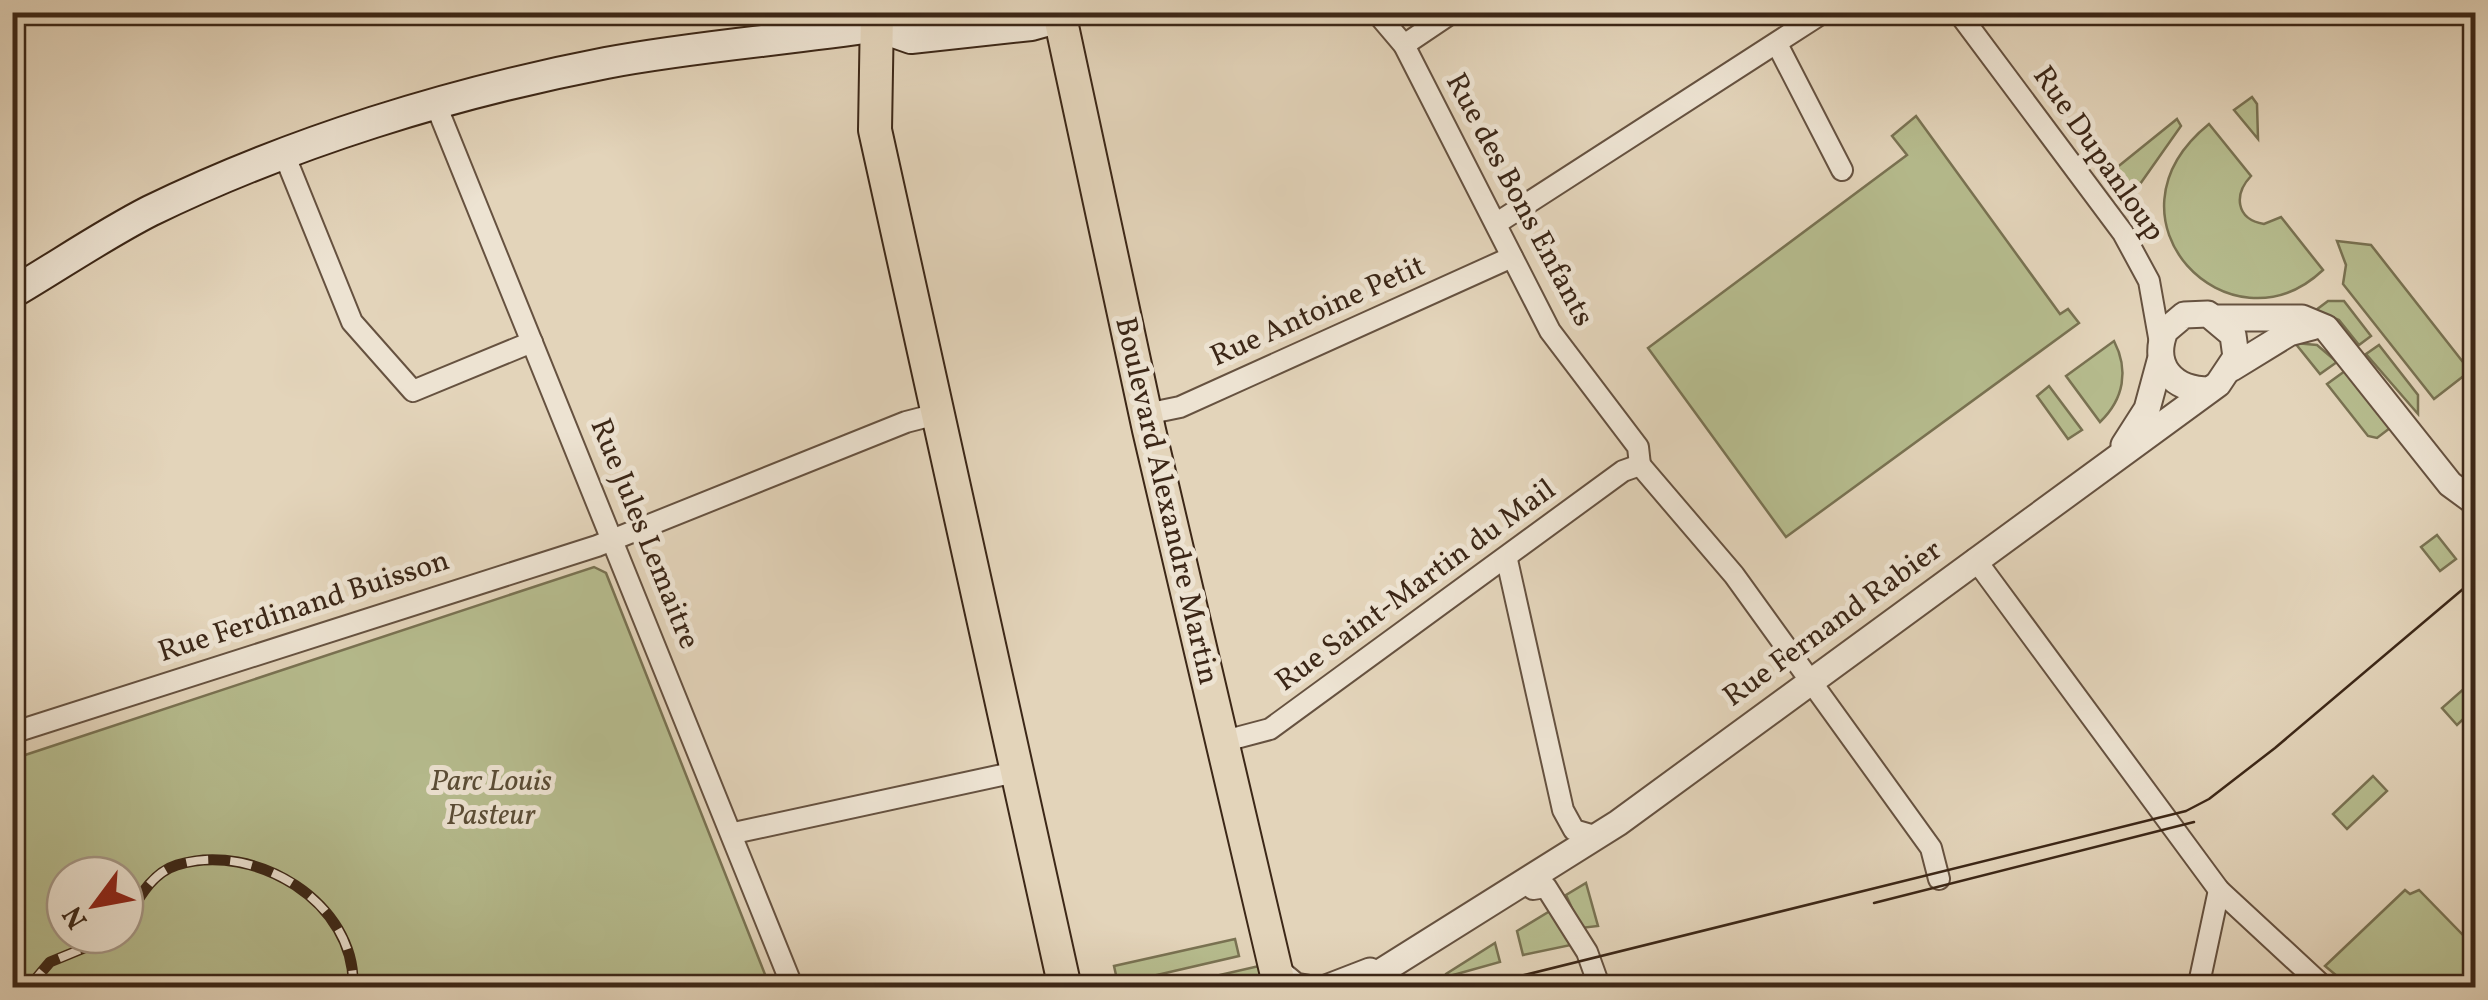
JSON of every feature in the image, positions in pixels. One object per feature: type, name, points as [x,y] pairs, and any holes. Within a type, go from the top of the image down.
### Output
[{"type":"main road","points":[[12,292],[146,214],[284,154],[436,105],[606,63],[908,12]]},
{"type":"main road","points":[[877,19],[912,38],[1030,25],[1048,20],[1057,12]]},
{"type":"main road","name":"Boulevard Alexandre Martin","points":[[1057,12],[1221,742],[1279,980]]},
{"type":"main road","points":[[877,19],[876,130],[1065,988]]},
{"type":"street","name":"Rue des Bons Enfants","points":[[1376,12],[1404,45],[1550,330],[1639,456],[1734,575],[1931,848],[1939,878]]},
{"type":"street","points":[[1404,45],[1453,12]]},
{"type":"street","points":[[1497,223],[1824,12]]},
{"type":"street","name":"Rue Dupanloup","points":[[1958,12],[2123,233],[2149,281],[2160,352]]},
{"type":"street","points":[[1777,44],[1842,170]]},
{"type":"street","name":"Rue Jules Lemaitre","points":[[436,105],[734,833],[793,988]]},
{"type":"street","points":[[284,154],[352,322],[413,391],[532,342]]},
{"type":"street","name":"Rue Antoine Petit","points":[[1146,414],[1180,407],[1512,256]]},
{"type":"street","points":[[2317,326],[2289,333],[2232,368],[2209,390],[2184,387],[2174,381],[2160,352],[2165,331],[2184,315],[2302,318],[2317,326],[2342,344],[2450,484],[2476,503]]},
{"type":"street","points":[[2218,318],[2233,335],[2236,357],[2232,368]]},
{"type":"street","name":"Rue Fernand Rabier","points":[[2107,464],[2141,422],[2160,352]]},
{"type":"street","name":"Rue Fernand Rabier","points":[[1586,833],[1810,681],[2209,390]]},
{"type":"street","name":"Rue Ferdinand Buisson","points":[[12,733],[614,539],[906,422],[937,414]]},
{"type":"street","name":"Rue Saint-Martin du Mail","points":[[1221,742],[1270,729],[1506,560],[1639,456]]},
{"type":"street","points":[[1975,559],[2219,890],[2325,988]]},
{"type":"street","points":[[1506,560],[1562,810],[1586,833]]},
{"type":"street","points":[[734,833],[1016,772]]},
{"type":"street","points":[[1378,988],[1539,888],[1568,866],[1586,833]]},
{"type":"street","points":[[1355,988],[1491,904],[1586,833]]},
{"type":"street","points":[[1326,988],[1355,979],[1586,833]]},
{"type":"street","points":[[1539,888],[1587,952],[1600,988]]},
{"type":"street","points":[[2198,988],[2219,890]]},
{"type":"street","points":[[1279,980],[1308,988]]},
{"type":"green space","points":[[2252,97],[2257,104],[2258,139],[2234,110]]},
{"type":"green space","points":[[1916,116],[2060,314],[2068,309],[2079,323],[1786,537],[1648,348],[1907,155],[1892,136]]},
{"type":"green space","points":[[2177,119],[2181,126],[2133,194],[2115,169]]},
{"type":"green space","points":[[2209,124],[2251,176],[2240,198],[2247,217],[2264,224],[2281,217],[2323,270],[2287,293],[2250,298],[2215,288],[2187,266],[2169,235],[2164,199],[2176,161]]},
{"type":"green space","points":[[2337,241],[2371,245],[2470,371],[2434,399],[2343,284],[2346,265]]},
{"type":"green space","points":[[2328,301],[2344,301],[2371,336],[2359,345],[2339,320],[2316,310]]},
{"type":"green space","points":[[2114,341],[2122,363],[2122,384],[2114,404],[2100,422],[2066,376]]},
{"type":"green space","points":[[2295,343],[2317,345],[2337,362],[2320,374]]},
{"type":"green space","points":[[2379,345],[2418,395],[2418,414],[2366,354]]},
{"type":"green space","points":[[2345,371],[2390,428],[2377,438],[2368,436],[2327,384]]},
{"type":"green space","points":[[2049,386],[2082,430],[2068,439],[2037,396]]},
{"type":"green space","points":[[2437,535],[2456,559],[2440,571],[2421,547]]},
{"type":"green space","name":"Parc Louis Pasteur","points":[[594,567],[606,573],[770,987],[13,987],[13,759]]},
{"type":"green space","points":[[2475,679],[2475,708],[2457,725],[2442,708]]},
{"type":"green space","points":[[2373,776],[2387,791],[2347,829],[2333,814]]},
{"type":"green space","points":[[1586,883],[1598,926],[1581,928],[1566,895]]},
{"type":"green space","points":[[2405,890],[2410,894],[2419,890],[2463,935],[2475,924],[2475,987],[2350,987],[2325,966]]},
{"type":"green space","points":[[1550,911],[1571,945],[1523,955],[1517,931]]},
{"type":"green space","points":[[1235,939],[1239,956],[1118,984],[1114,966]]},
{"type":"green space","points":[[1495,943],[1500,962],[1446,977],[1446,974]]},
{"type":"green space","points":[[1259,966],[1262,988],[1163,988]]},
{"type":"tram line","points":[[1472,988],[2186,811],[2209,799],[2275,748],[2476,578]]},
{"type":"tram line","points":[[1874,903],[2194,822]]},
{"type":"railway","points":[[145,890],[168,869],[207,860],[238,862],[268,871],[295,885],[319,905],[338,929],[350,957],[353,988]]},
{"type":"railway","points":[[28,988],[50,962],[67,955]]}]
